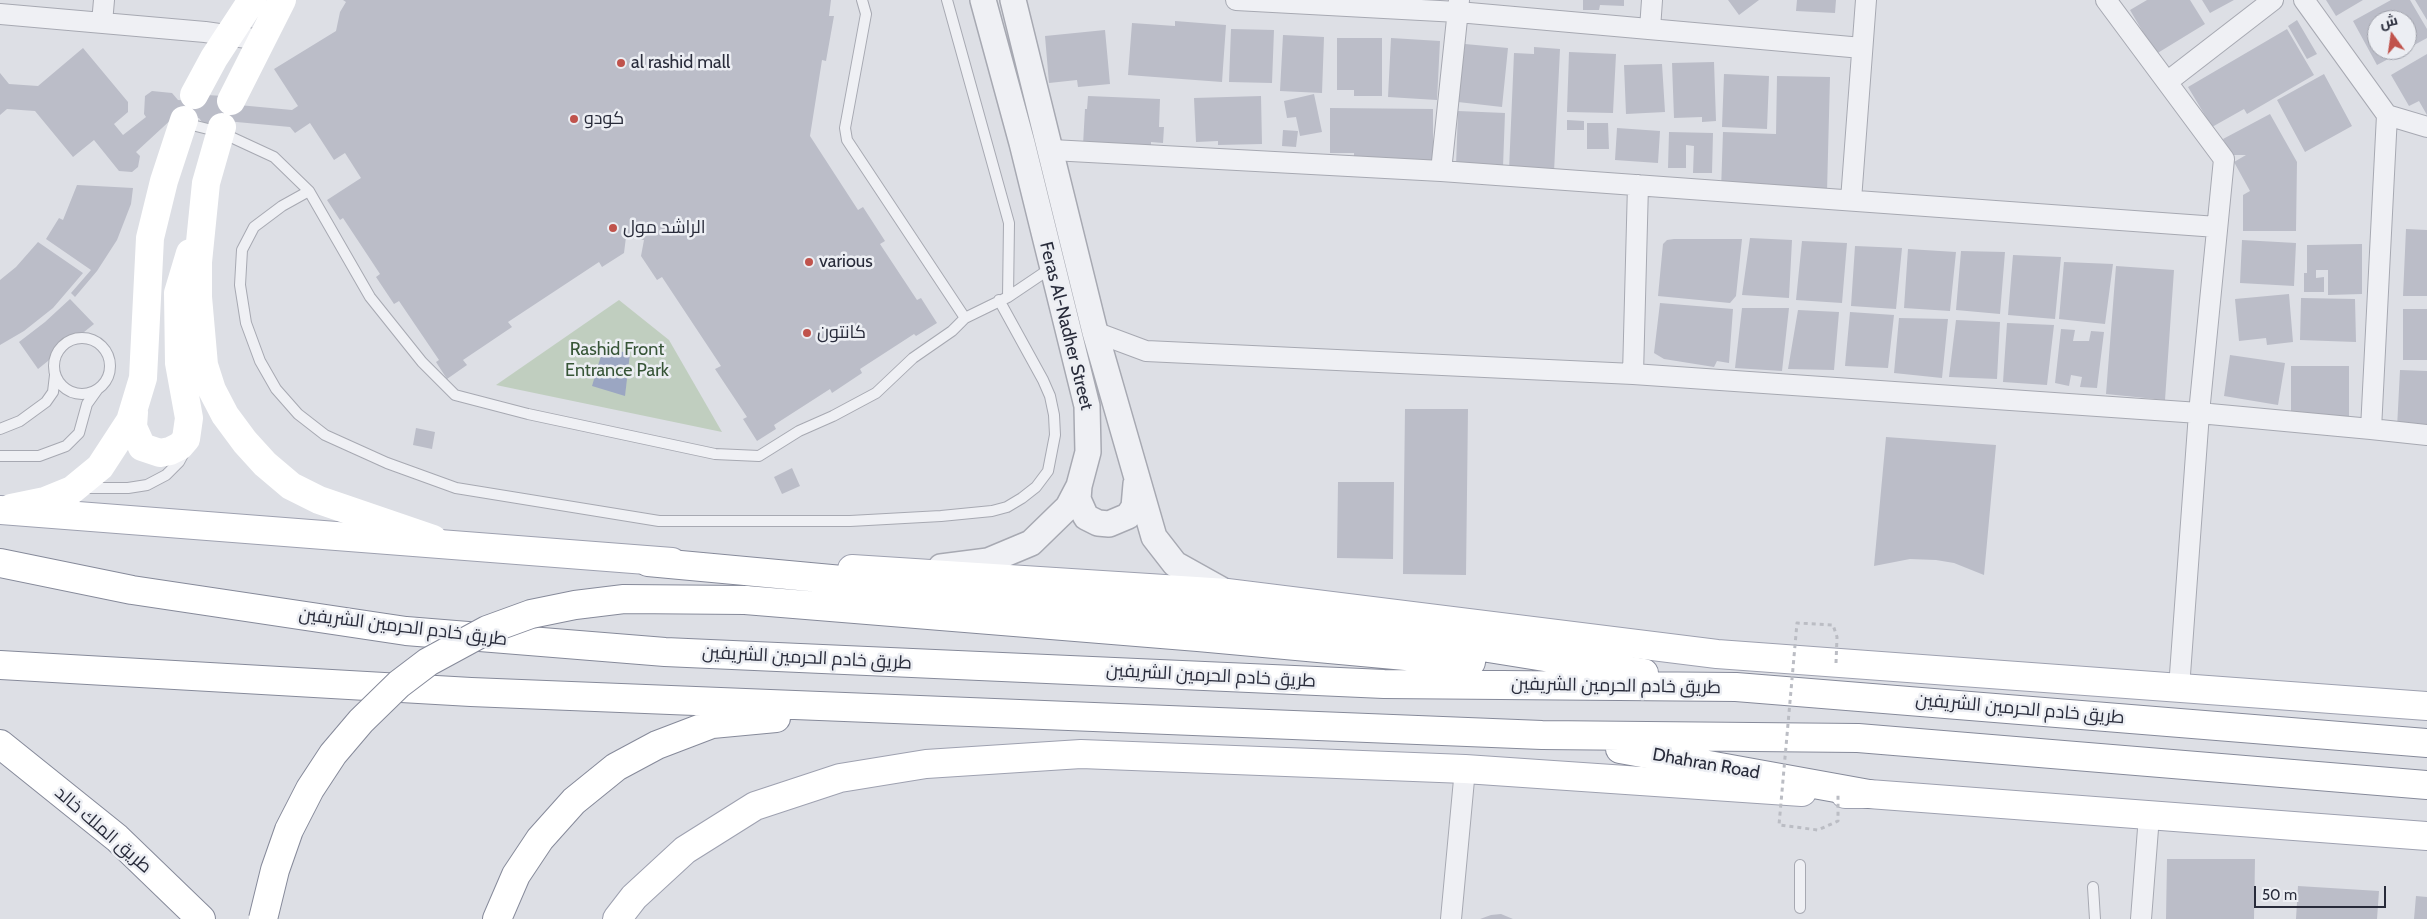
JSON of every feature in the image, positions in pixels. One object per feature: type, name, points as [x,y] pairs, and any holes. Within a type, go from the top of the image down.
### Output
[{"type":"main road","points":[[202,216],[178,292],[179,363],[190,418],[189,430],[180,446],[165,452],[150,451],[142,447],[136,438],[133,428],[134,412],[143,378],[150,238],[164,181],[187,113],[229,35],[252,0]]},
{"type":"main road","points":[[231,101],[282,0]]},
{"type":"main road","points":[[221,129],[206,184],[198,262],[198,297],[204,365],[212,390],[225,415],[245,442],[265,464],[291,486],[319,500],[447,543]]},
{"type":"main road","points":[[1,510],[45,501],[72,490],[100,466],[117,443],[134,412]]},
{"type":"main road","points":[[1,510],[268,532],[447,543],[1370,629],[1736,687]]},
{"type":"main road","name":"طريق خادم الحرمين الشريفين","points":[[0,562],[132,590],[406,631],[665,652],[1384,684],[1736,687],[2427,743]]},
{"type":"main road","points":[[648,562],[909,571],[1228,593],[1717,654],[2427,706]]},
{"type":"main road","points":[[264,919],[278,862],[289,830],[310,789],[333,754],[361,721],[399,684],[428,662],[487,630],[531,614],[575,605],[624,599],[745,600],[1198,637],[1736,687]]},
{"type":"main road","points":[[0,665],[471,692],[1542,735],[1858,738],[2427,786]]},
{"type":"main road","points":[[497,919],[516,875],[540,839],[574,801],[616,767],[656,745],[712,724],[801,715],[946,711]]},
{"type":"main road","name":"Dhahran Road","points":[[1542,735],[1869,794]]},
{"type":"main road","name":"طريق الملك خالد","points":[[0,744],[117,838],[201,919]]},
{"type":"main road","points":[[617,919],[634,898],[685,850],[755,806],[840,778],[926,764],[1081,754],[1465,768],[1838,794],[1869,794],[2427,836]]},
{"type":"street","points":[[102,24],[104,0]]},
{"type":"street","name":"Feras Al-Nadher Street","points":[[983,0],[1022,143],[1065,267],[1095,332],[1136,481],[1154,537],[1175,564],[1228,593]]},
{"type":"street","name":"Feras Al-Nadher Street","points":[[909,571],[988,561],[1031,543],[1068,507],[1079,486],[1088,452],[1087,406],[1065,267],[1052,150],[1013,0]]},
{"type":"street","points":[[1236,0],[1459,6],[1650,29],[1862,48]]},
{"type":"street","points":[[1650,29],[1652,0]]},
{"type":"street","points":[[1851,200],[1866,0]]},
{"type":"street","points":[[2106,0],[2224,159],[2199,413],[2179,688]]},
{"type":"street","points":[[2167,82],[2273,0]]},
{"type":"street","points":[[2304,0],[2387,115],[2427,127]]},
{"type":"street","points":[[1441,171],[1459,6]]},
{"type":"street","points":[[0,14],[229,35],[261,40]]},
{"type":"street","points":[[2371,429],[2387,115]]},
{"type":"street","points":[[1052,150],[1441,171],[2218,227]]},
{"type":"street","points":[[1633,374],[1638,185]]},
{"type":"street","points":[[1095,332],[1146,351],[1633,374],[2199,413],[2427,436]]},
{"type":"street","points":[[1079,486],[1078,498],[1086,517],[1098,523],[1109,524],[1128,516],[1134,507],[1136,481]]},
{"type":"street","points":[[1451,919],[1465,768]]},
{"type":"street","points":[[2141,919],[2149,816]]},
{"type":"lane","points":[[862,0],[866,14],[845,128],[846,140],[965,318]]},
{"type":"lane","points":[[308,191],[282,206],[254,227],[242,250],[240,285],[246,323],[260,361],[276,389],[298,414],[324,435],[387,463],[456,488],[659,521],[850,521],[932,516],[1007,508],[1022,498],[1048,471],[1056,435],[1054,415],[1050,396],[1004,298],[1009,223],[947,0]]},
{"type":"lane","points":[[187,113],[274,157],[308,191],[370,298],[422,362],[455,395],[528,414],[715,454],[759,456],[799,431],[833,416],[876,393],[914,358],[952,331],[965,318],[1065,267]]},
{"type":"lane","points":[[0,429],[20,421],[46,402],[54,392],[54,365],[61,348],[77,339],[87,339],[96,342],[108,356],[109,374],[87,404],[78,433],[66,446],[39,456],[0,456]]},
{"type":"lane","points":[[55,374],[65,389],[74,393],[91,393],[99,388]]},
{"type":"lane","points":[[72,490],[95,487],[128,488],[153,482],[166,475],[179,462],[186,451],[189,430]]},
{"type":"lane","points":[[1800,865],[1800,908]]},
{"type":"lane","points":[[2093,887],[2095,919]]},
{"type":"path","points":[[1836,663],[1837,637],[1833,625],[1797,623],[1779,825],[1818,830],[1838,821],[1838,794]]},
{"type":"green space","name":"Rashid Front Entrance Park","points":[[619,300],[669,340],[722,432],[496,385]]},
{"type":"water","points":[[603,349],[630,353],[625,396],[592,386]]},
{"type":"building","name":"الراشد مول","points":[[343,0],[831,0],[829,16],[834,16],[826,61],[822,60],[810,136],[858,210],[863,207],[885,241],[880,244],[917,300],[921,298],[937,323],[916,336],[914,334],[860,369],[862,373],[832,393],[830,389],[774,425],[776,429],[757,441],[743,419],[747,417],[715,369],[721,366],[662,277],[657,280],[641,256],[644,240],[626,237],[624,253],[602,267],[599,262],[508,322],[512,327],[463,360],[467,365],[447,379],[436,362],[439,360],[399,301],[394,304],[376,277],[380,274],[343,218],[340,220],[327,200],[361,178],[345,153],[334,160],[310,123],[295,133],[290,127],[226,121],[205,126],[199,118],[175,116],[136,152],[140,156],[138,167],[132,172],[119,171],[94,140],[73,157],[35,111],[7,109],[0,115],[0,73],[9,84],[38,86],[83,48],[128,102],[128,112],[114,124],[123,135],[146,117],[144,114],[145,96],[152,91],[172,93],[178,100],[200,102],[207,95],[223,96],[228,104],[292,110],[298,106],[274,69],[336,31],[340,12],[346,2]]},
{"type":"building","points":[[1583,0],[1624,0],[1624,6],[1600,5],[1599,10],[1583,10]]},
{"type":"building","points":[[1728,0],[1759,0],[1739,15]]},
{"type":"building","points":[[1797,0],[1836,0],[1835,13],[1796,11]]},
{"type":"building","points":[[2147,0],[2190,0],[2205,24],[2156,54],[2130,10]]},
{"type":"building","points":[[2202,0],[2234,0],[2210,13]]},
{"type":"building","points":[[2326,0],[2363,0],[2336,16]]},
{"type":"building","points":[[2391,0],[2410,0],[2416,10],[2373,10]]},
{"type":"building","points":[[2415,0],[2427,0],[2427,20]]},
{"type":"building","points":[[2417,12],[2427,29],[2427,38],[2417,44]]},
{"type":"building","points":[[2367,13],[2367,47],[2353,21]]},
{"type":"building","points":[[2297,20],[2317,54],[2307,59],[2288,26]]},
{"type":"building","points":[[1175,21],[1226,25],[1222,82],[1128,75],[1132,23],[1175,26]]},
{"type":"building","points":[[1231,29],[1274,30],[1272,83],[1229,82]]},
{"type":"building","points":[[2287,29],[2314,75],[2247,114],[2244,109],[2212,127],[2188,87]]},
{"type":"building","points":[[1105,30],[1110,84],[1078,87],[1077,80],[1049,83],[1045,36]]},
{"type":"building","points":[[1283,35],[1324,37],[1322,93],[1280,91]]},
{"type":"building","points":[[1337,38],[1382,38],[1382,96],[1354,96],[1354,90],[1337,90]]},
{"type":"building","points":[[1391,38],[1440,41],[1437,100],[1388,97]]},
{"type":"building","points":[[1465,44],[1508,48],[1502,107],[1458,102]]},
{"type":"building","points":[[1534,47],[1560,49],[1554,172],[1509,170],[1514,53],[1534,54]]},
{"type":"building","points":[[1569,52],[1616,54],[1613,113],[1567,112]]},
{"type":"building","points":[[2427,54],[2427,115],[2419,101],[2409,106],[2391,75]]},
{"type":"building","points":[[2374,60],[2386,60],[2377,65]]},
{"type":"building","points":[[1714,62],[1716,121],[1702,122],[1702,117],[1674,118],[1672,63]]},
{"type":"building","points":[[1662,64],[1665,112],[1626,114],[1624,65]]},
{"type":"building","points":[[1724,74],[1769,76],[1767,129],[1722,127]]},
{"type":"building","points":[[2324,74],[2352,126],[2305,152],[2277,100]]},
{"type":"building","points":[[1777,76],[1830,77],[1827,192],[1721,190],[1723,132],[1776,134]]},
{"type":"building","points":[[1314,94],[1322,132],[1300,136],[1296,117],[1287,118],[1284,101]]},
{"type":"building","points":[[1088,96],[1160,99],[1159,127],[1164,127],[1163,143],[1151,142],[1151,148],[1083,145],[1085,109],[1087,109]]},
{"type":"building","points":[[1261,96],[1262,144],[1218,145],[1218,141],[1196,142],[1194,98]]},
{"type":"building","points":[[1330,108],[1433,109],[1433,162],[1354,162],[1354,153],[1330,153]]},
{"type":"building","points":[[1458,111],[1505,113],[1503,167],[1456,166]]},
{"type":"building","points":[[2270,114],[2297,162],[2296,231],[2243,231],[2243,195],[2250,191],[2234,162],[2246,155],[2232,155],[2223,139]]},
{"type":"building","points":[[1567,120],[1584,121],[1584,130],[1567,130]]},
{"type":"building","points":[[1587,123],[1608,123],[1609,149],[1587,149]]},
{"type":"building","points":[[1617,128],[1660,131],[1658,163],[1615,160]]},
{"type":"building","points":[[1283,130],[1298,131],[1296,147],[1282,146]]},
{"type":"building","points":[[1669,132],[1713,133],[1712,173],[1693,173],[1694,146],[1686,145],[1686,168],[1668,168]]},
{"type":"building","points":[[77,185],[133,188],[131,204],[117,240],[97,271],[75,297],[71,293],[91,270],[46,239],[59,218],[63,220]]},
{"type":"building","points":[[2406,229],[2427,230],[2427,296],[2403,296]]},
{"type":"building","points":[[1750,238],[1792,240],[1789,298],[1742,295]]},
{"type":"building","points":[[1742,239],[1736,296],[1730,303],[1658,296],[1663,244],[1667,240]]},
{"type":"building","points":[[2242,240],[2296,243],[2294,286],[2240,283]]},
{"type":"building","points":[[1802,241],[1847,243],[1842,303],[1796,300]]},
{"type":"building","points":[[38,242],[83,273],[53,308],[24,331],[0,345],[0,280],[16,267]]},
{"type":"building","points":[[2362,244],[2362,294],[2328,295],[2328,270],[2316,270],[2316,278],[2324,277],[2324,292],[2304,292],[2304,273],[2307,273],[2307,245]]},
{"type":"building","points":[[1855,246],[1902,248],[1896,309],[1851,306]]},
{"type":"building","points":[[1908,249],[1956,252],[1950,311],[1904,308]]},
{"type":"building","points":[[1961,251],[2005,252],[2000,314],[1956,310]]},
{"type":"building","points":[[2013,255],[2061,257],[2055,319],[2008,315]]},
{"type":"building","points":[[2064,262],[2113,264],[2105,324],[2059,319]]},
{"type":"building","points":[[2116,266],[2174,270],[2165,400],[2106,394]]},
{"type":"building","points":[[2289,294],[2293,342],[2267,345],[2266,338],[2239,341],[2235,299]]},
{"type":"building","points":[[2301,298],[2355,299],[2356,342],[2300,340]]},
{"type":"building","points":[[70,299],[94,324],[38,369],[19,342]]},
{"type":"building","points":[[1660,303],[1733,309],[1729,363],[1717,361],[1714,367],[1664,359],[1654,353]]},
{"type":"building","points":[[1742,308],[1789,308],[1782,371],[1735,368]]},
{"type":"building","points":[[2403,309],[2427,309],[2427,360],[2403,360]]},
{"type":"building","points":[[1798,310],[1839,312],[1834,370],[1788,369]]},
{"type":"building","points":[[1850,312],[1894,315],[1888,368],[1845,366]]},
{"type":"building","points":[[1899,318],[1948,319],[1942,378],[1894,373]]},
{"type":"building","points":[[1956,320],[2000,322],[1997,379],[1949,377]]},
{"type":"building","points":[[2007,323],[2054,325],[2047,385],[2003,382]]},
{"type":"building","points":[[2061,329],[2075,330],[2073,341],[2089,341],[2091,331],[2104,332],[2097,388],[2080,387],[2082,377],[2071,375],[2069,386],[2055,383]]},
{"type":"building","points":[[2230,355],[2285,363],[2278,405],[2224,396]]},
{"type":"building","points":[[2291,366],[2349,366],[2349,416],[2291,416]]},
{"type":"building","points":[[2400,370],[2427,371],[2427,429],[2397,428]]},
{"type":"building","points":[[1405,409],[1468,409],[1466,575],[1403,574]]},
{"type":"building","points":[[416,428],[435,432],[432,449],[413,445]]},
{"type":"building","points":[[1886,437],[1996,445],[1984,575],[1954,563],[1936,560],[1910,559],[1874,566]]},
{"type":"building","points":[[792,468],[800,486],[782,494],[774,477]]},
{"type":"building","points":[[1338,482],[1394,482],[1393,559],[1337,558]]},
{"type":"building","points":[[2167,859],[2255,859],[2254,919],[2166,919]]},
{"type":"building","points":[[2298,886],[2379,891],[2377,919],[2296,919]]},
{"type":"building","points":[[2416,896],[2427,897],[2427,919],[2414,919]]},
{"type":"building","points":[[1501,914],[1513,919],[1480,919],[1491,915]]},
{"type":"place","name":"al rashid mall","points":[[621,63]]},
{"type":"place","name":"كودو","points":[[574,119]]},
{"type":"place","name":"الراشد مول","points":[[613,228]]},
{"type":"place","name":"various","points":[[809,262]]},
{"type":"place","name":"كانتون","points":[[807,333]]}]
